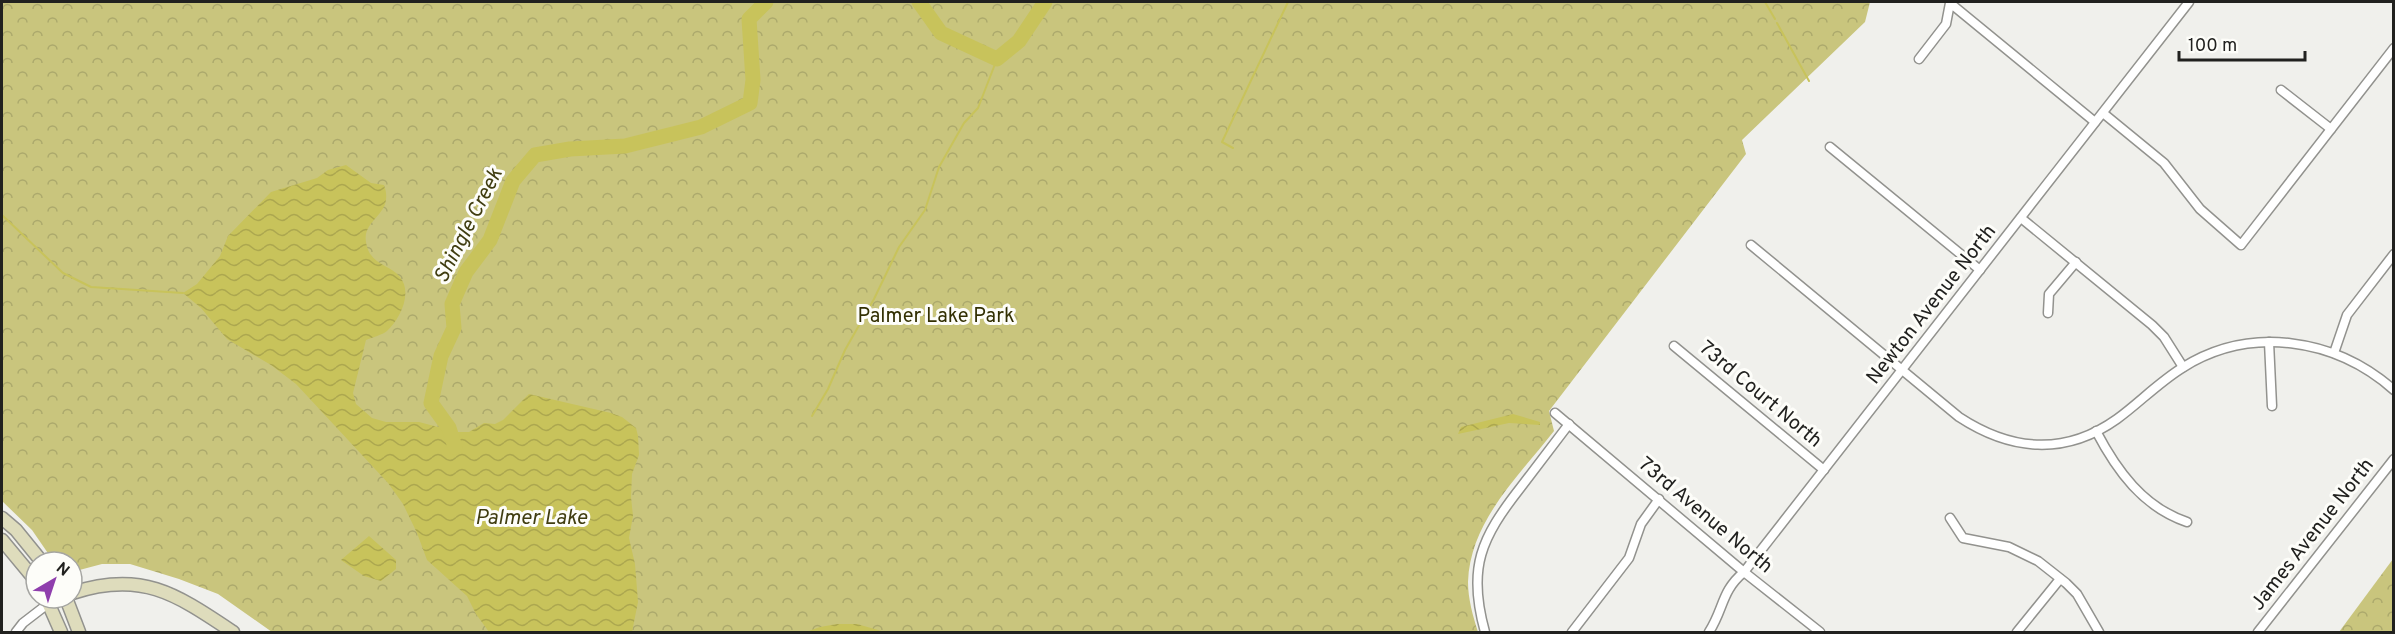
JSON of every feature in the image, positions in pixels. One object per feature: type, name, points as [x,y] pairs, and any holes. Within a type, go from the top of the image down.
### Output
[{"type":"street","name":"Newton Avenue North","points":[[1709,633],[1727,590],[1744,572],[1902,371],[2189,2]]},
{"type":"street","points":[[1919,59],[1946,24],[1950,3],[2095,122]]},
{"type":"street","points":[[2103,113],[2164,164],[2200,209],[2241,245],[2394,48]]},
{"type":"street","points":[[2281,90],[2331,129]]},
{"type":"street","points":[[1830,147],[1980,270]]},
{"type":"street","points":[[2021,218],[2164,337],[2183,367]]},
{"type":"street","points":[[1751,244],[1959,417],[1996,438],[2017,443],[2059,444],[2096,431],[2117,418],[2183,367],[2232,346],[2269,342],[2308,345],[2356,363],[2394,390]]},
{"type":"street","points":[[2334,353],[2348,315],[2394,254]]},
{"type":"street","points":[[2048,313],[2049,294],[2076,262]]},
{"type":"street","points":[[2269,342],[2272,406]]},
{"type":"street","name":"73rd Court North","points":[[1674,346],[1824,470]]},
{"type":"street","name":"73rd Avenue North","points":[[1555,413],[1820,633]]},
{"type":"street","points":[[1485,633],[1480,614],[1477,582],[1482,550],[1489,530],[1569,424]]},
{"type":"street","points":[[2096,431],[2116,468],[2128,482],[2167,515],[2187,522]]},
{"type":"street","name":"James Avenue North","points":[[2258,633],[2394,459]]},
{"type":"street","points":[[1572,633],[1629,558],[1641,524],[1659,499]]},
{"type":"street","points":[[2,518],[16,530],[32,550]]},
{"type":"street","points":[[1950,518],[1963,538],[2009,547],[2024,553],[2060,579],[2077,594],[2099,633]]},
{"type":"street","points":[[2,540],[24,567]]},
{"type":"street","points":[[2017,633],[2060,579]]},
{"type":"street","points":[[84,589],[101,584],[142,585],[176,596],[233,633]]},
{"type":"street","points":[[16,633],[23,622],[39,610]]},
{"type":"street","points":[[55,610],[61,633]]},
{"type":"street","points":[[70,610],[79,633]]},
{"type":"green space","name":"Palmer Lake Park","points":[[2,2],[1870,2],[1865,22],[1742,140],[1746,154],[1549,411],[1554,431],[1499,500],[1477,539],[1468,582],[1478,632],[272,632],[218,594],[179,579],[130,564],[102,564],[84,569],[84,550],[46,550],[32,530],[2,501]]},
{"type":"green space","points":[[2393,559],[2393,632],[2339,632]]},
{"type":"water","name":"Palmer Lake","points":[[346,165],[371,183],[384,185],[385,203],[369,227],[366,242],[375,260],[400,277],[405,290],[403,306],[392,326],[385,332],[366,340],[353,393],[356,404],[372,418],[386,422],[419,422],[457,432],[469,432],[484,423],[495,424],[503,420],[529,394],[611,413],[622,417],[636,428],[639,455],[632,474],[633,516],[629,538],[635,564],[638,602],[632,632],[489,632],[467,596],[427,560],[403,504],[388,483],[296,384],[271,365],[227,339],[201,308],[183,293],[197,284],[220,256],[228,236],[271,192],[317,178],[328,170]]},
{"type":"water","points":[[1513,414],[1540,422],[1540,425],[1509,423],[1458,434],[1461,427]]},
{"type":"water","points":[[369,536],[396,560],[396,569],[381,581],[364,576],[341,560]]},
{"type":"water","points":[[837,624],[857,624],[885,632],[806,632]]},
{"type":"waterway","name":"Shingle Creek","points":[[455,447],[449,428],[431,403],[441,356],[454,328],[452,304],[466,272],[490,240],[513,181],[535,155],[570,149],[625,146],[701,127],[750,103],[753,80],[749,19],[766,2]]},
{"type":"waterway","name":"Shingle Creek","points":[[919,2],[941,33],[997,59],[1019,41],[1045,2]]},
{"type":"waterway","points":[[1233,148],[1222,142],[1288,2]]},
{"type":"waterway","points":[[1765,2],[1775,19]]},
{"type":"waterway","points":[[1777,23],[1809,81]]},
{"type":"waterway","points":[[812,416],[828,389],[845,350],[874,299],[899,247],[925,210],[939,167],[964,123],[978,108],[997,59]]},
{"type":"waterway","points":[[2,215],[63,273],[91,287],[183,293]]}]
